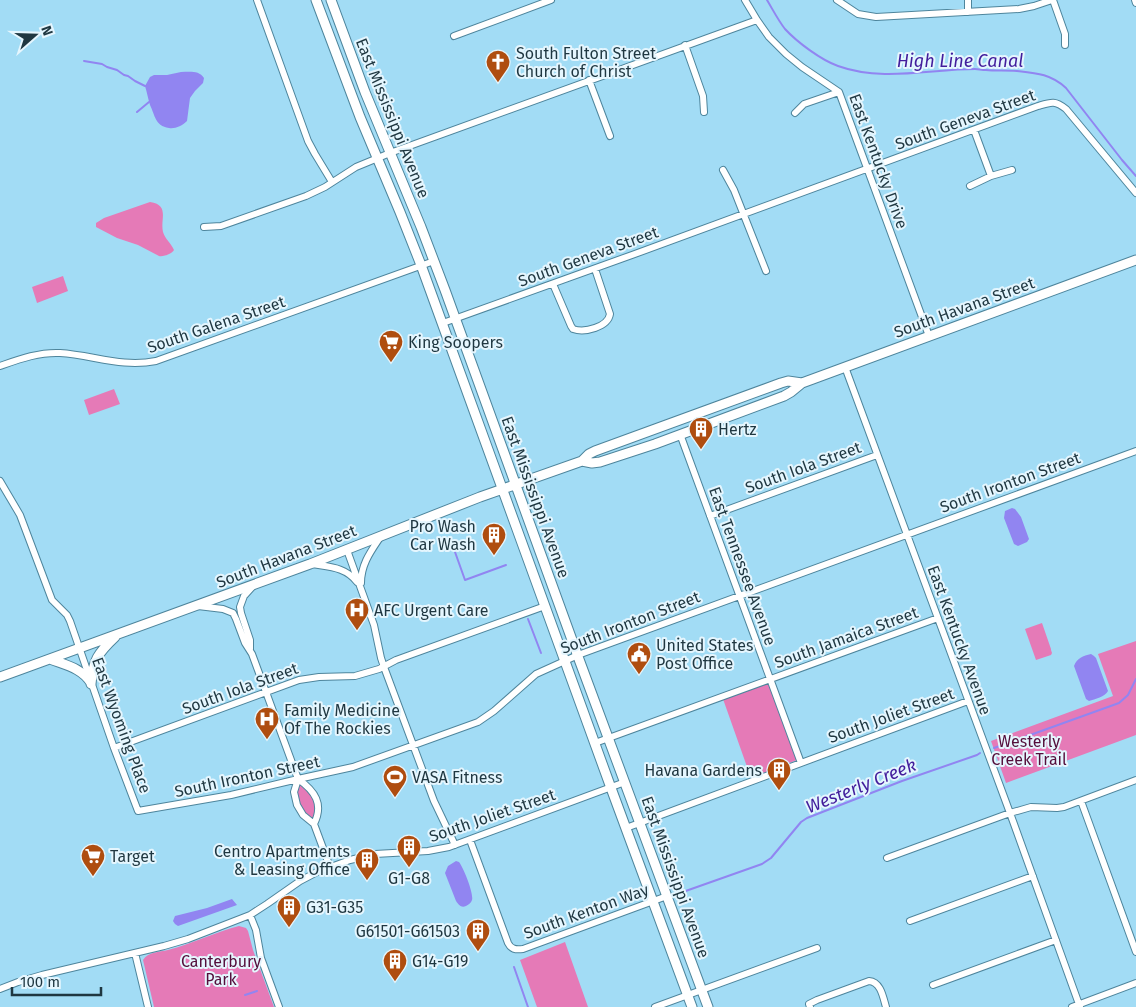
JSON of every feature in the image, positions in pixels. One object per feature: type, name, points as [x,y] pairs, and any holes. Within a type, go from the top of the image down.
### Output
[{"type":"main road","name":"East Mississippi Avenue","points":[[316,0],[350,93],[400,212],[443,323],[692,1007]]},
{"type":"main road","name":"East Mississippi Avenue","points":[[331,0],[365,92],[456,318],[708,1007]]},
{"type":"main road","name":"South Havana Street","points":[[582,461],[600,462],[655,444],[784,396],[802,382],[1136,260]]},
{"type":"main road","name":"South Havana Street","points":[[0,677],[310,564],[516,484],[582,461],[589,454],[599,449],[668,423],[784,382],[802,382]]},
{"type":"main road","points":[[742,412],[751,393]]},
{"type":"main road","points":[[680,434],[689,416]]},
{"type":"main road","points":[[655,444],[664,433],[668,423]]},
{"type":"main road","points":[[92,684],[92,670],[95,661],[102,650],[119,634]]},
{"type":"main road","points":[[50,659],[77,669],[86,675],[92,684]]},
{"type":"street","points":[[257,0],[308,141],[332,182]]},
{"type":"street","points":[[454,36],[551,0]]},
{"type":"street","name":"East Kentucky Drive","points":[[745,0],[769,37],[786,54],[839,92],[929,336]]},
{"type":"street","points":[[837,0],[855,13],[883,17],[1024,8],[1052,0],[1065,34],[1065,45]]},
{"type":"street","points":[[968,0],[968,12]]},
{"type":"street","points":[[204,227],[221,226],[306,196],[351,170],[377,158],[757,20]]},
{"type":"street","points":[[685,45],[703,96],[704,112]]},
{"type":"street","points":[[590,80],[610,136]]},
{"type":"street","points":[[795,113],[804,104],[839,92]]},
{"type":"street","name":"South Geneva Street","points":[[443,323],[1038,106],[1055,102],[1066,109],[1136,193]]},
{"type":"street","points":[[974,130],[991,176]]},
{"type":"street","points":[[723,170],[734,190],[766,271]]},
{"type":"street","points":[[970,186],[991,176],[1012,170]]},
{"type":"street","name":"South Galena Street","points":[[0,366],[27,357],[48,353],[69,354],[128,364],[156,361],[434,261]]},
{"type":"street","points":[[553,284],[573,330],[583,331],[592,328],[606,322],[610,314],[595,269]]},
{"type":"street","name":"East Kentucky Avenue","points":[[845,367],[1080,1006]]},
{"type":"street","name":"East Tennessee Avenue","points":[[680,434],[801,763]]},
{"type":"street","name":"South Ironton Street","points":[[138,811],[232,795],[353,768],[414,746],[482,720],[533,677],[578,655],[1136,451]]},
{"type":"street","name":"South Iola Street","points":[[710,516],[877,455]]},
{"type":"street","name":"East Wyoming Place","points":[[0,481],[20,515],[52,600],[68,618],[138,811]]},
{"type":"street","points":[[362,589],[361,574],[363,567],[382,536]]},
{"type":"street","points":[[347,550],[377,634],[381,658],[434,801],[455,845]]},
{"type":"street","points":[[310,564],[342,570],[354,578],[362,589]]},
{"type":"street","points":[[250,650],[250,640],[240,607],[244,596],[255,584]]},
{"type":"street","points":[[195,606],[223,609],[232,613],[236,619],[245,643],[250,650],[298,779],[315,796],[318,811],[314,824]]},
{"type":"street","name":"South Iola Street","points":[[114,748],[299,680],[326,676],[355,676],[370,673],[396,660],[545,606]]},
{"type":"street","name":"South Jamaica Street","points":[[595,743],[938,618]]},
{"type":"street","name":"South Joliet Street","points":[[626,828],[968,701]]},
{"type":"street","points":[[298,779],[294,792],[297,805],[303,815],[314,824],[330,867]]},
{"type":"street","points":[[887,858],[1010,813],[1031,808],[1057,808],[1136,780]]},
{"type":"street","name":"South Joliet Street","points":[[0,990],[46,974],[176,943],[250,915],[300,881],[330,867],[369,855],[432,851],[455,845],[625,782]]},
{"type":"street","points":[[1080,801],[1136,952]]},
{"type":"street","name":"South Kenton Way","points":[[470,840],[508,942],[511,948],[514,949],[523,949],[667,896]]},
{"type":"street","points":[[910,922],[1033,876]]},
{"type":"street","points":[[250,915],[256,930],[261,958],[279,1007]]},
{"type":"street","points":[[934,985],[1056,940]]},
{"type":"street","points":[[655,1007],[817,948]]},
{"type":"street","points":[[136,953],[148,1007]]},
{"type":"street","points":[[810,1007],[809,1004],[817,1000],[869,981],[876,982],[878,985],[886,1007]]},
{"type":"street","points":[[1072,1007],[1080,1006],[1136,983]]},
{"type":"green space","points":[[150,202],[160,206],[162,209],[163,232],[174,250],[169,254],[159,256],[96,227],[96,223],[104,218]]},
{"type":"green space","points":[[63,276],[68,291],[37,303],[32,287]]},
{"type":"green space","points":[[114,389],[120,404],[89,415],[84,400]]},
{"type":"green space","points":[[1042,623],[1052,653],[1036,660],[1025,629]]},
{"type":"green space","name":"Westerly Creek Trail","points":[[1136,641],[1136,735],[1006,783],[991,741],[1113,696],[1098,654]]},
{"type":"green space","points":[[769,683],[797,760],[751,778],[723,699]]},
{"type":"green space","points":[[298,779],[305,784],[318,804],[314,824],[309,821],[295,799]]},
{"type":"green space","name":"Canterbury Park","points":[[239,926],[246,928],[248,931],[274,1007],[154,1007],[143,960],[145,957]]},
{"type":"green space","points":[[565,942],[588,1007],[537,1007],[520,960]]},
{"type":"shaded area","points":[[194,72],[202,75],[204,78],[203,83],[190,98],[187,121],[176,128],[164,127],[155,116],[145,86],[150,77],[154,75]]},
{"type":"shaded area","points":[[1012,508],[1021,517],[1029,539],[1018,546],[1014,544],[1004,518],[1005,511]]},
{"type":"shaded area","points":[[1091,654],[1096,658],[1108,691],[1102,696],[1089,701],[1086,699],[1074,666],[1081,658]]},
{"type":"shaded area","points":[[456,861],[459,862],[468,880],[472,897],[472,901],[464,907],[460,906],[456,901],[445,873],[448,866]]},
{"type":"shaded area","points":[[232,899],[237,905],[178,926],[173,921],[175,916]]},
{"type":"waterway","name":"High Line Canal","points":[[767,0],[785,29],[803,45],[831,63],[855,71],[906,74],[976,69],[1031,73],[1055,80],[1066,88],[1136,176]]},
{"type":"waterway","points":[[84,61],[102,64],[117,70],[145,86]]},
{"type":"waterway","points":[[137,112],[149,102]]},
{"type":"waterway","points":[[455,552],[465,580],[506,565]]},
{"type":"waterway","points":[[528,619],[541,653]]},
{"type":"waterway","name":"Westerly Creek","points":[[994,748],[1119,703],[1128,695],[1136,679]]},
{"type":"waterway","name":"Westerly Creek","points":[[680,893],[762,864],[771,858],[801,822],[807,818],[980,753]]},
{"type":"waterway","name":"Westerly Creek","points":[[514,967],[528,1007]]},
{"type":"waterway","points":[[245,995],[257,991]]},
{"type":"place","name":"South Fulton Street Church of Christ","points":[[498,83]]},
{"type":"place","name":"King Soopers","points":[[391,363]]},
{"type":"place","name":"Hertz","points":[[701,450]]},
{"type":"place","name":"Pro Wash Car Wash","points":[[494,556]]},
{"type":"place","name":"AFC Urgent Care","points":[[357,631]]},
{"type":"place","name":"United States Post Office","points":[[639,675]]},
{"type":"place","name":"Family Medicine Of The Rockies","points":[[267,740]]},
{"type":"place","name":"Havana Gardens","points":[[779,791]]},
{"type":"place","name":"VASA Fitness","points":[[395,798]]},
{"type":"place","name":"G1-G8","points":[[409,868]]},
{"type":"place","name":"Target","points":[[93,877]]},
{"type":"place","name":"Centro Apartments & Leasing Office","points":[[367,881]]},
{"type":"place","name":"G31-G35","points":[[289,928]]},
{"type":"place","name":"G61501-G61503","points":[[478,952]]},
{"type":"place","name":"G14-G19","points":[[395,982]]}]
